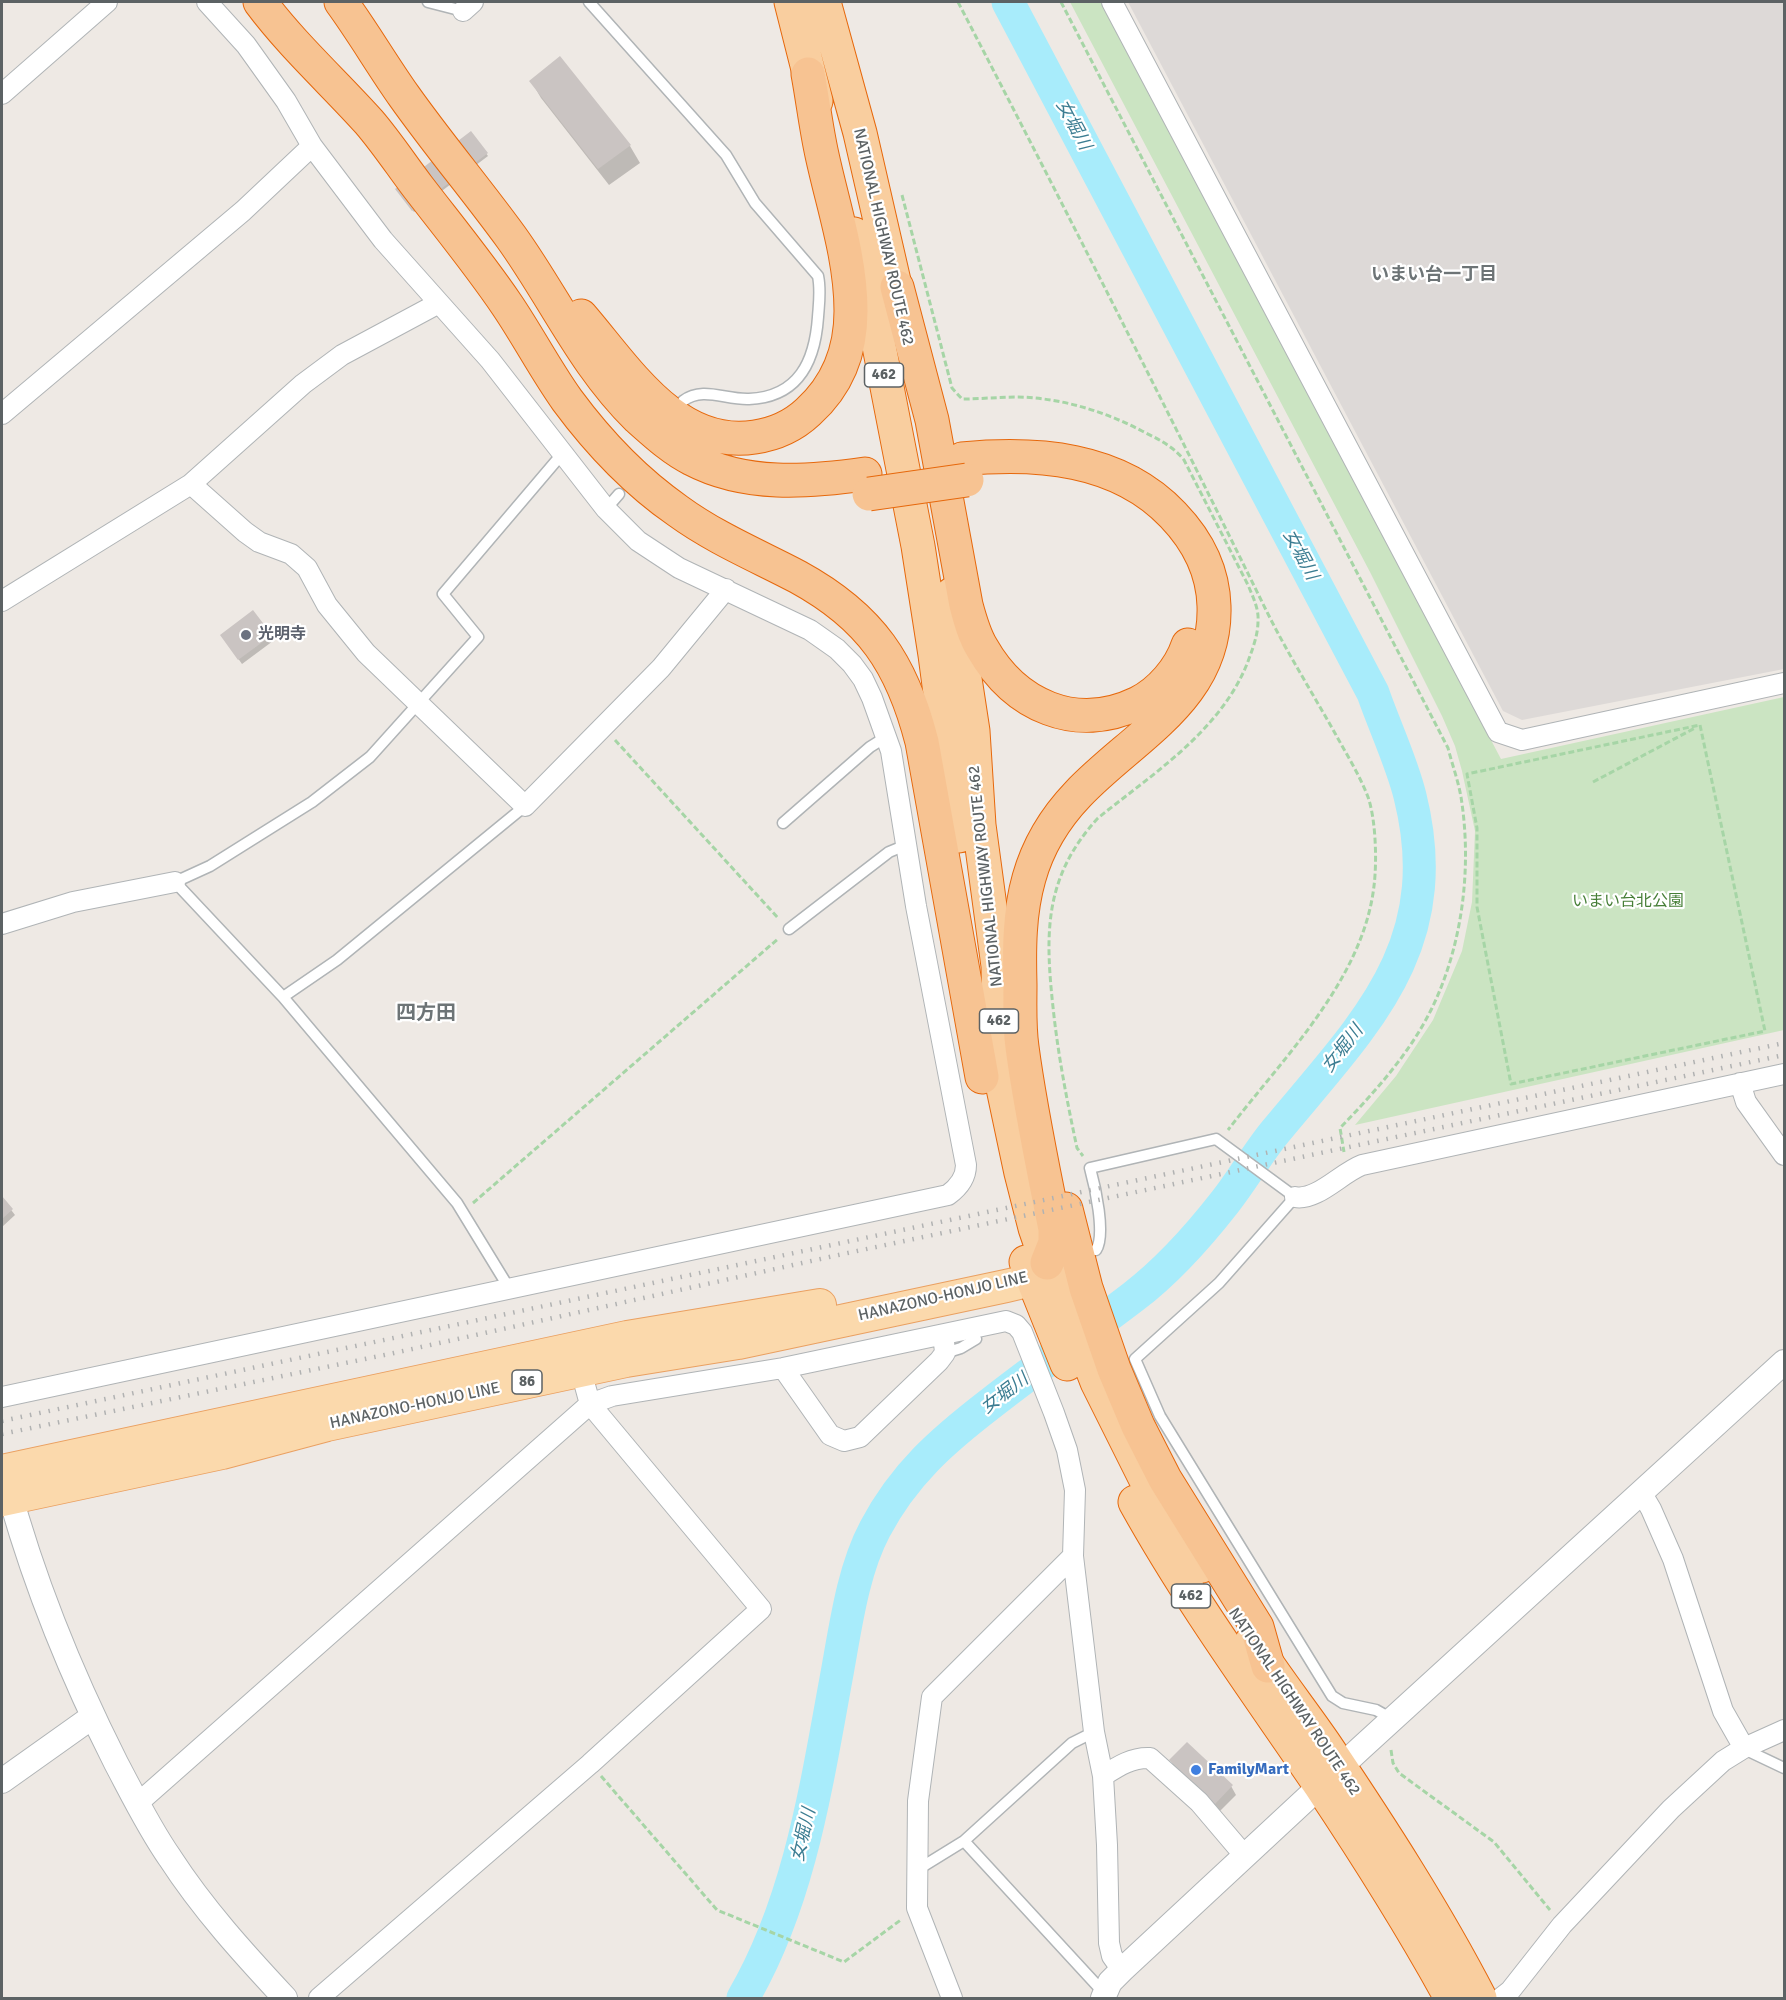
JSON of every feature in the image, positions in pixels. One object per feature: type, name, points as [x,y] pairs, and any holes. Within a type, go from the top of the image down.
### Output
[{"type":"highway","points":[[260,2],[295,45],[370,124]]},
{"type":"highway","points":[[286,2],[370,124],[507,305],[567,400],[601,442],[633,474],[680,513],[735,546],[800,578],[846,609],[882,646],[907,691],[922,742],[982,1077]]},
{"type":"highway","points":[[315,2],[403,95]]},
{"type":"highway","points":[[341,2],[403,95],[512,238],[639,385],[672,416],[706,433],[724,438],[744,439],[765,436],[801,419],[818,404],[844,363],[850,337],[849,279],[822,154],[808,74]]},
{"type":"highway","name":"NATIONAL HIGHWAY ROUTE 462","points":[[791,2],[808,74],[863,264],[918,546],[974,943],[982,1077],[995,1150],[1035,1268],[1055,1310],[1129,1492],[1181,1582],[1330,1777],[1452,1943],[1480,1998]]},
{"type":"highway","name":"NATIONAL HIGHWAY ROUTE 462","points":[[824,2],[869,131],[928,442],[973,731],[979,825],[998,966],[1000,1074],[1035,1228],[1035,1268]]},
{"type":"highway","points":[[512,238],[594,368],[629,408],[669,445],[717,470],[741,476],[773,480],[867,484]]},
{"type":"highway","points":[[897,286],[932,420],[966,605],[972,628],[982,648],[1009,682],[1026,696],[1045,707],[1065,714],[1085,717],[1107,715],[1143,700],[1159,688],[1174,672],[1185,654],[1194,613],[1185,570],[1175,550],[1161,533],[1144,517],[1126,505],[1083,486],[964,469]]},
{"type":"highway","points":[[507,305],[636,443],[679,475],[702,485],[727,492],[781,500],[820,499],[867,484],[964,469],[1015,456],[1068,461],[1096,468],[1144,490],[1183,525],[1198,545],[1209,570],[1214,595],[1215,621],[1211,645],[1203,667],[1190,688],[1171,710],[1079,794],[1048,833],[1037,854],[1024,902],[1019,963],[1021,1044],[1055,1229],[1055,1243],[1035,1268]]},
{"type":"highway","points":[[1019,963],[1040,1092],[1056,1169],[1055,1310],[1086,1390]]},
{"type":"highway","name":"NATIONAL HIGHWAY ROUTE 462","points":[[1086,1390],[1138,1426],[1165,1479],[1257,1627],[1268,1666],[1399,1908],[1451,1998]]},
{"type":"main road","name":"HANAZONO-HONJO LINE","points":[[4,1481],[222,1453],[327,1425],[626,1361],[738,1343],[1035,1268]]},
{"type":"main road","name":"HANAZONO-HONJO LINE","points":[[4,1481],[627,1336],[1035,1268]]},
{"type":"street","points":[[2,94],[107,2]]},
{"type":"street","points":[[2,1397],[509,1288],[914,1209],[956,1190],[966,1174],[891,751],[863,679],[837,649],[810,630],[679,568],[638,541],[606,509],[490,360],[383,240],[312,146],[286,101],[246,45],[207,2]]},
{"type":"street","points":[[1112,2],[1498,732],[1522,740],[1785,683]]},
{"type":"street","points":[[2,414],[234,219],[312,146]]},
{"type":"street","points":[[2,601],[191,484],[303,384],[342,355],[439,303]]},
{"type":"street","points":[[191,484],[245,532],[259,542],[291,554],[307,568],[327,605],[366,652],[525,806],[661,668],[726,589]]},
{"type":"street","points":[[2,924],[73,902],[175,882]]},
{"type":"street","points":[[1292,1195],[1309,1197],[1362,1165],[1785,1074]]},
{"type":"street","points":[[1740,1083],[1746,1102],[1785,1155]]},
{"type":"street","points":[[137,1804],[590,1404],[612,1396],[783,1368],[997,1322],[1006,1321],[1016,1325],[1055,1310]]},
{"type":"street","points":[[783,1368],[830,1435],[844,1441],[860,1437],[939,1361],[945,1348]]},
{"type":"street","points":[[1104,1996],[1110,1982],[1244,1855],[1785,1362]]},
{"type":"street","points":[[319,1998],[590,1764],[760,1609],[590,1404],[581,1371]]},
{"type":"street","points":[[1086,1390],[1067,1450],[1075,1490],[1073,1556],[1094,1732],[1103,1776],[1109,1944],[1112,1956],[1122,1970]]},
{"type":"street","points":[[4,1481],[70,1668],[92,1717],[137,1804],[169,1858],[206,1908],[285,1998]]},
{"type":"street","points":[[1641,1492],[1673,1559],[1723,1711],[1744,1748]]},
{"type":"street","points":[[952,1998],[917,1908],[918,1801],[932,1697],[1073,1556]]},
{"type":"street","points":[[2,1781],[92,1717]]},
{"type":"street","points":[[1501,1998],[1562,1925],[1671,1809],[1723,1761],[1744,1748],[1785,1730]]},
{"type":"street","points":[[1103,1776],[1118,1766],[1140,1758],[1150,1758],[1198,1802],[1244,1855]]},
{"type":"lane","points":[[428,2],[468,6]]},
{"type":"lane","points":[[589,2],[726,155],[755,203],[818,276],[820,286],[816,337],[809,361],[800,377],[774,396],[748,399],[702,393],[692,394],[683,401]]},
{"type":"lane","points":[[509,1288],[457,1203],[283,997],[175,882],[210,866],[312,802],[370,757],[420,704],[478,637],[443,594],[562,454]]},
{"type":"lane","points":[[606,509],[619,494]]},
{"type":"lane","points":[[783,823],[870,747],[886,737]]},
{"type":"lane","points":[[283,997],[338,960],[525,806]]},
{"type":"lane","points":[[789,929],[889,852],[906,845]]},
{"type":"lane","points":[[1096,1250],[1100,1226],[1090,1168],[1212,1139],[1222,1142],[1292,1195],[1219,1283],[1135,1359],[1160,1416],[1332,1696],[1343,1703],[1376,1710],[1392,1719]]},
{"type":"lane","points":[[945,1348],[961,1348],[976,1339]]},
{"type":"lane","points":[[917,1870],[964,1841],[1072,1743],[1094,1732]]},
{"type":"lane","points":[[1744,1748],[1785,1768]]},
{"type":"lane","points":[[964,1841],[1104,1996]]},
{"type":"path","points":[[1061,2],[1448,748],[1458,787],[1465,841],[1464,887],[1460,918],[1449,963],[1432,1008],[1407,1048],[1374,1092],[1341,1128],[1347,1172]]},
{"type":"path","points":[[900,190],[952,388],[956,394],[962,399],[1017,397],[1048,399],[1088,408],[1128,423],[1177,450],[1248,585],[1256,607],[1258,620],[1256,641],[1248,664],[1229,699],[1193,739],[1098,818],[1084,833],[1056,889],[1051,909],[1048,961],[1058,1056],[1077,1148],[1090,1168]]},
{"type":"path","points":[[1188,468],[1190,453]]},
{"type":"path","points":[[1248,585],[1259,595]]},
{"type":"path","points":[[1700,725],[1765,1031],[1511,1084],[1477,907],[1478,828],[1467,774],[1700,725]]},
{"type":"path","points":[[1593,782],[1700,725]]},
{"type":"path","points":[[462,1212],[789,929],[603,727]]},
{"type":"path","points":[[1392,1719],[1398,1730],[1391,1746],[1393,1763],[1399,1773],[1494,1842],[1562,1925]]},
{"type":"path","points":[[590,1764],[717,1910],[844,1962],[917,1908]]},
{"type":"shaded area","points":[[1128,2],[1784,2],[1784,669],[1522,720],[1503,711]]},
{"type":"green space","name":"いまい台北公園","points":[[1070,2],[1101,2],[1501,759],[1784,697],[1784,1030],[1355,1125],[1396,1076],[1433,1020],[1462,951],[1472,902],[1475,831],[1462,771],[1455,746],[1442,716],[1370,572]]},
{"type":"building","points":[[560,56],[631,145],[598,169],[529,81]]},
{"type":"building","points":[[471,131],[488,153],[412,211],[395,189]]},
{"type":"building","name":"光明寺","points":[[253,610],[272,635],[238,660],[220,635]]},
{"type":"building","points":[[2,1196],[13,1209],[2,1219]]},
{"type":"building","points":[[1187,1742],[1233,1785],[1215,1804],[1169,1760]]},
{"type":"waterway","name":"女堀川","points":[[743,1998],[762,1961],[792,1884],[813,1803],[855,1583],[867,1546],[886,1509],[911,1475],[940,1445],[1008,1390],[1145,1287],[1205,1227],[1232,1193],[1268,1140],[1339,1056],[1366,1019],[1390,981],[1407,941],[1417,898],[1419,850],[1410,796],[1398,757],[1373,693],[1008,2]]},
{"type":"railway","points":[[2,1421],[1784,1043]]},
{"type":"railway","points":[[2,1434],[394,1353],[843,1254],[1784,1055]]},
{"type":"place","name":"光明寺","points":[[246,635]]},
{"type":"place","name":"FamilyMart","points":[[1196,1770]]},
{"type":"district","name":"いまい台一丁目","points":[[1434,275]]},
{"type":"district","name":"四方田","points":[[426,1014]]}]
